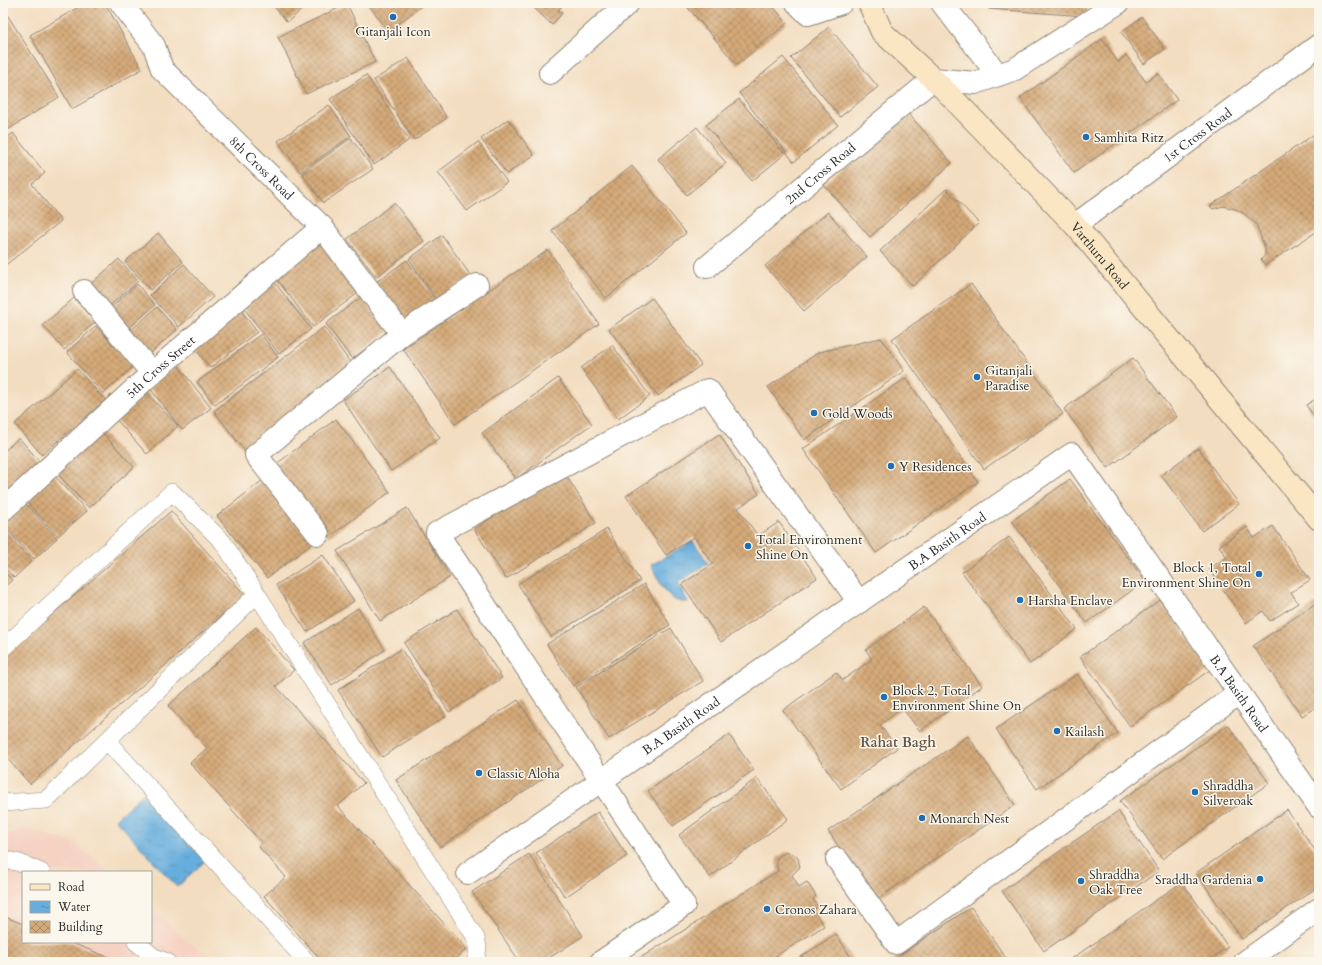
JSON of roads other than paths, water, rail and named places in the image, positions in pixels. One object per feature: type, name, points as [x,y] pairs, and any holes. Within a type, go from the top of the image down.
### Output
[{"type":"street","name":"8th Cross Road","points":[[121,3],[154,46],[162,69],[322,227],[402,334]]},
{"type":"street","points":[[550,73],[628,3]]},
{"type":"street","points":[[797,3],[808,14],[841,3]]},
{"type":"street","name":"Varthuru Road","points":[[869,3],[882,32],[933,79],[1075,225],[1319,520]]},
{"type":"street","points":[[942,3],[998,75]]},
{"type":"street","points":[[933,79],[975,83],[1015,69],[1118,3]]},
{"type":"street","name":"1st Cross Road","points":[[1075,225],[1319,45]]},
{"type":"street","name":"2nd Cross Road","points":[[708,267],[933,79]]},
{"type":"street","name":"5th Cross Street","points":[[3,510],[152,372],[322,227]]},
{"type":"street","points":[[318,534],[256,455],[402,334],[477,285]]},
{"type":"street","points":[[84,291],[152,372]]},
{"type":"street","points":[[601,962],[684,904],[437,533],[708,390],[859,602]]},
{"type":"street","name":"B.A Basith Road","points":[[468,873],[1072,454],[1319,807]]},
{"type":"street","points":[[837,859],[896,942],[1239,693]]},
{"type":"street","points":[[1245,962],[1319,909]]},
{"type":"lane","points":[[3,648],[172,492],[222,542],[257,594],[476,938],[478,955],[476,962]]},
{"type":"lane","points":[[3,803],[46,800],[257,594]]},
{"type":"lane","points":[[107,741],[307,962]]},
{"type":"lane","points":[[3,859],[20,863],[38,871]]},
{"type":"lane","points":[[137,943],[154,957],[167,962]]},
{"type":"water","points":[[693,541],[708,563],[678,583],[688,602],[681,602],[675,600],[665,590],[651,565]]},
{"type":"water","points":[[143,794],[205,861],[177,887],[115,819]]},
{"type":"place","name":"Gitanjali Icon","points":[[393,17]]},
{"type":"place","name":"Samhita Ritz","points":[[1086,137]]},
{"type":"place","name":"Gitanjali Paradise","points":[[977,377]]},
{"type":"place","name":"Gold Woods","points":[[814,413]]},
{"type":"place","name":"Y Residences","points":[[891,466]]},
{"type":"place","name":"Total Environment Shine On","points":[[748,546]]},
{"type":"place","name":"Block 1, Total Environment Shine On","points":[[1259,574]]},
{"type":"place","name":"Harsha Enclave","points":[[1020,600]]},
{"type":"place","name":"Block 2, Total Environment Shine On","points":[[884,697]]},
{"type":"place","name":"Kailash","points":[[1057,731]]},
{"type":"place","name":"Classic Aloha","points":[[479,773]]},
{"type":"place","name":"Shraddha Silveroak","points":[[1195,792]]},
{"type":"place","name":"Monarch Nest","points":[[922,818]]},
{"type":"place","name":"Sraddha Gardenia","points":[[1260,879]]},
{"type":"place","name":"Shraddha Oak Tree","points":[[1081,881]]},
{"type":"place","name":"Cronos Zahara","points":[[767,909]]},
{"type":"district","name":"Rahat Bagh","points":[[898,742]]}]
